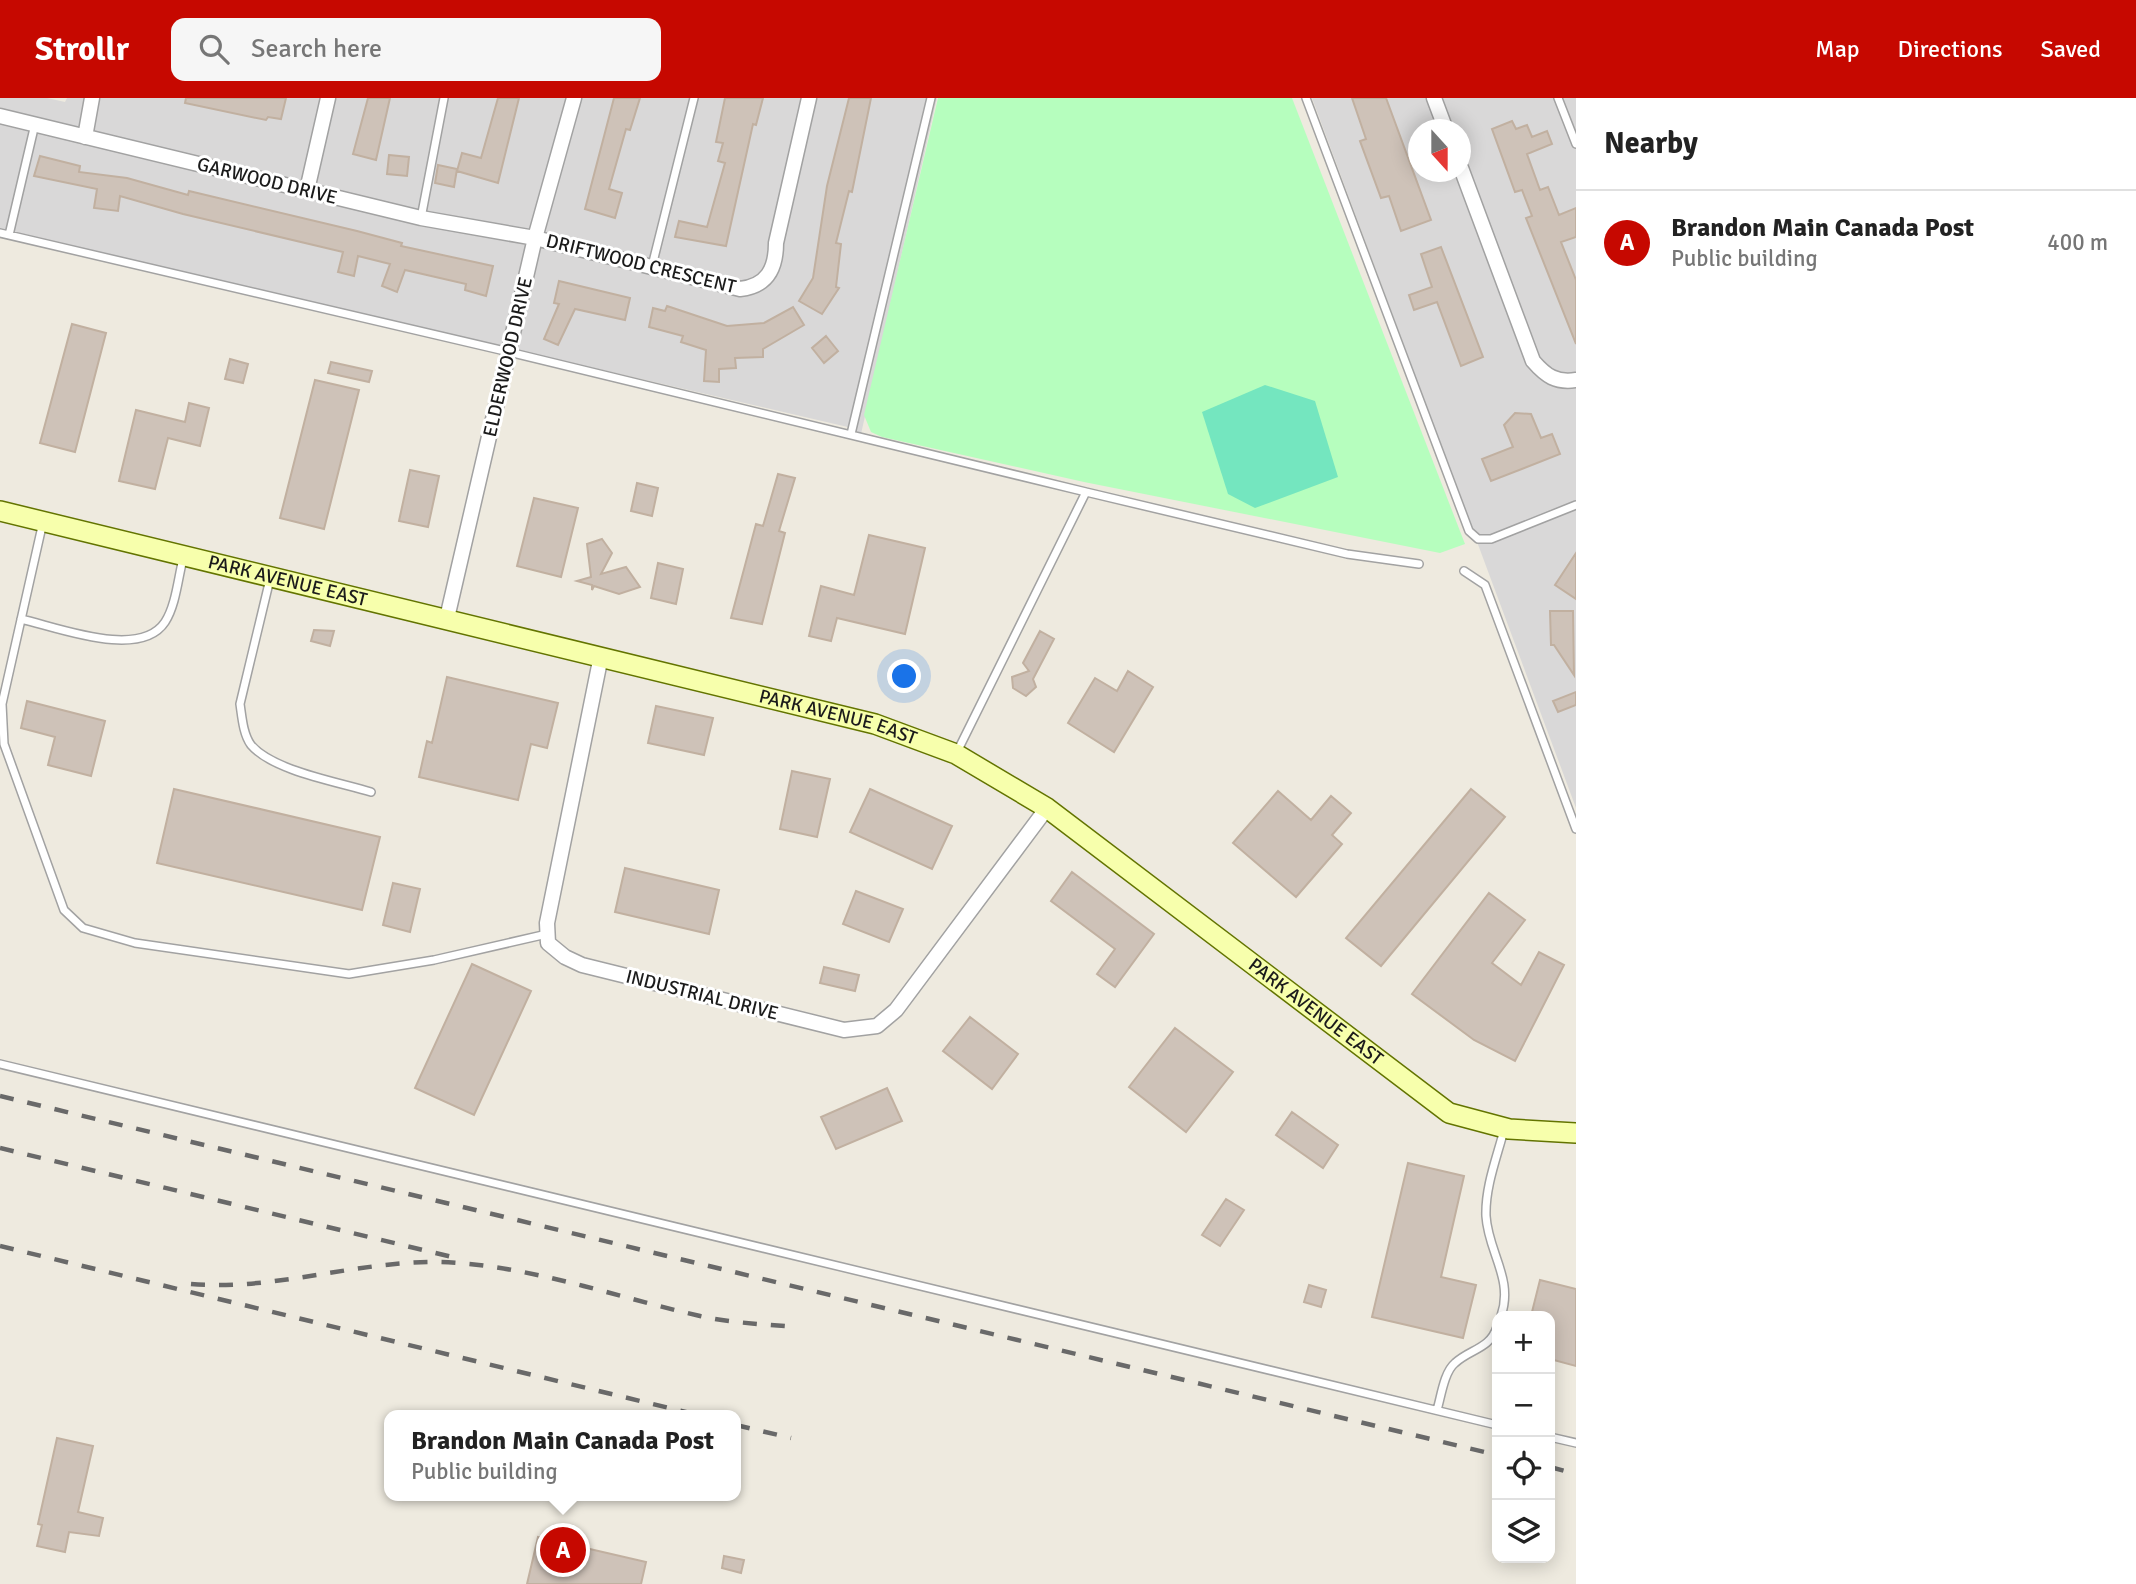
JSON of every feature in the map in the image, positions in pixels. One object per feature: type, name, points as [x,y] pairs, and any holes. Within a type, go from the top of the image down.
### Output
[{"type":"street","points":[[85,137],[92,98]]},
{"type":"street","points":[[307,190],[328,98]]},
{"type":"street","name":"ELDERWOOD DRIVE","points":[[447,618],[536,239],[574,98]]},
{"type":"street","name":"DRIFTWOOD CRESCENT","points":[[536,239],[740,289],[753,288],[764,282],[776,258],[776,243],[809,98]]},
{"type":"street","points":[[1434,98],[1442,119]]},
{"type":"street","name":"GARWOOD DRIVE","points":[[0,116],[421,218],[536,239]]},
{"type":"street","points":[[1466,182],[1533,361],[1545,374],[1562,382],[1576,380]]},
{"type":"street","name":"PARK AVENUE EAST","points":[[0,511],[875,724],[956,754],[1047,808],[1449,1113],[1505,1128],[1576,1133]]},
{"type":"street","points":[[548,934],[547,923],[601,656]]},
{"type":"street","name":"INDUSTRIAL DRIVE","points":[[548,934],[548,943],[565,957],[582,965],[844,1030],[877,1026],[896,1010],[1047,808]]},
{"type":"lane","points":[[421,218],[445,98]]},
{"type":"lane","points":[[652,266],[694,98]]},
{"type":"lane","points":[[851,434],[931,98]]},
{"type":"lane","points":[[1306,98],[1469,531],[1478,538],[1491,539],[1576,505]]},
{"type":"lane","points":[[1558,98],[1576,144]]},
{"type":"lane","points":[[9,235],[35,124]]},
{"type":"lane","points":[[0,233],[509,352],[1347,554],[1419,564]]},
{"type":"lane","points":[[956,754],[1086,492]]},
{"type":"lane","points":[[43,521],[2,704],[5,744],[64,910],[75,923],[135,943],[349,974],[434,960],[548,934]]},
{"type":"lane","points":[[21,619],[123,642],[144,638],[161,627],[167,618],[184,555]]},
{"type":"lane","points":[[1464,571],[1485,585],[1576,829]]},
{"type":"lane","points":[[271,575],[240,704],[242,724],[250,744],[269,761],[372,792]]},
{"type":"lane","points":[[0,1064],[1492,1424]]},
{"type":"lane","points":[[1502,1311],[1506,1288],[1486,1215],[1491,1179],[1505,1128]]},
{"type":"lane","points":[[1437,1410],[1454,1363],[1482,1349],[1492,1334]]},
{"type":"lane","points":[[1555,1438],[1576,1443]]},
{"type":"shaded area","points":[[0,98],[47,98],[65,102],[67,98],[937,98],[861,434],[852,428],[0,230]]},
{"type":"shaded area","points":[[1312,98],[1576,98],[1576,808]]},
{"type":"green space","points":[[938,98],[1292,98],[1465,544],[1440,553],[1084,482],[882,437],[871,432],[864,415]]},
{"type":"green space","points":[[1265,385],[1315,401],[1338,477],[1255,508],[1228,494],[1202,412]]},
{"type":"building","points":[[186,98],[286,98],[281,119],[268,117],[266,120],[185,103]]},
{"type":"building","points":[[368,98],[390,98],[376,160],[353,154]]},
{"type":"building","points":[[498,98],[519,98],[498,183],[457,171],[462,153],[481,158]]},
{"type":"building","points":[[614,98],[640,98],[630,130],[626,129],[609,189],[622,193],[615,218],[585,209]]},
{"type":"building","points":[[725,98],[763,98],[756,125],[753,124],[726,246],[675,237],[679,221],[707,227],[725,163],[718,161],[723,143],[716,142]]},
{"type":"building","points":[[849,98],[871,98],[852,192],[849,191],[836,243],[841,244],[836,287],[839,288],[822,314],[799,301],[813,278],[827,186]]},
{"type":"building","points":[[1352,98],[1386,98],[1408,158],[1408,182],[1417,182],[1431,220],[1401,231],[1389,196],[1381,198],[1360,141],[1366,139]]},
{"type":"building","points":[[1512,121],[1516,129],[1527,125],[1532,137],[1547,131],[1552,144],[1527,154],[1540,190],[1548,187],[1559,215],[1576,208],[1576,237],[1561,242],[1576,280],[1576,344],[1526,218],[1532,216],[1522,190],[1515,192],[1492,129]]},
{"type":"building","points":[[389,155],[409,157],[407,176],[387,174]]},
{"type":"building","points":[[40,156],[80,166],[79,172],[127,178],[188,195],[189,191],[357,231],[402,243],[401,246],[493,266],[486,296],[465,290],[466,284],[405,270],[397,292],[382,286],[390,264],[358,256],[354,276],[338,272],[343,252],[183,214],[120,196],[118,211],[94,208],[97,189],[34,176]]},
{"type":"building","points":[[438,165],[457,169],[454,187],[435,183]]},
{"type":"building","points":[[1441,247],[1483,357],[1461,366],[1437,302],[1414,310],[1409,295],[1432,287],[1421,254]]},
{"type":"building","points":[[559,281],[630,298],[625,320],[575,309],[558,345],[544,339],[559,304],[554,303]]},
{"type":"building","points":[[667,306],[727,326],[764,323],[793,307],[804,325],[763,349],[763,357],[735,358],[736,368],[719,369],[719,382],[704,381],[706,350],[681,342],[683,336],[649,327],[653,308],[665,311]]},
{"type":"building","points":[[72,324],[106,333],[75,452],[40,443]]},
{"type":"building","points":[[826,336],[838,351],[824,363],[812,348]]},
{"type":"building","points":[[230,359],[248,364],[243,383],[225,379]]},
{"type":"building","points":[[331,362],[372,371],[369,382],[328,373]]},
{"type":"building","points":[[315,380],[359,390],[324,529],[280,518]]},
{"type":"building","points":[[189,403],[209,408],[200,446],[168,438],[155,489],[119,481],[136,410],[185,422]]},
{"type":"building","points":[[1515,413],[1531,414],[1541,438],[1552,434],[1560,454],[1491,481],[1482,459],[1513,447],[1504,425]]},
{"type":"building","points":[[410,470],[439,476],[428,527],[399,521]]},
{"type":"building","points":[[778,474],[795,478],[779,531],[785,533],[762,624],[731,618],[756,524],[763,526]]},
{"type":"building","points":[[637,483],[658,488],[652,516],[631,511]]},
{"type":"building","points":[[534,498],[578,508],[561,577],[517,566]]},
{"type":"building","points":[[869,535],[925,548],[905,634],[837,618],[831,641],[809,636],[821,586],[854,595]]},
{"type":"building","points":[[602,539],[612,553],[601,574],[626,567],[640,587],[619,594],[594,586],[592,590],[592,585],[577,581],[591,577],[587,544]]},
{"type":"building","points":[[1576,553],[1576,599],[1555,585]]},
{"type":"building","points":[[658,563],[683,569],[676,604],[651,598]]},
{"type":"building","points":[[1550,611],[1573,611],[1574,675],[1554,645],[1551,645]]},
{"type":"building","points":[[314,630],[334,631],[330,646],[311,641]]},
{"type":"building","points":[[1040,631],[1054,639],[1033,679],[1036,687],[1026,696],[1013,688],[1012,677],[1029,671],[1023,663]]},
{"type":"building","points":[[1128,671],[1153,687],[1114,752],[1068,723],[1095,678],[1117,691]]},
{"type":"building","points":[[447,677],[558,703],[547,748],[531,744],[518,800],[419,777],[427,741],[432,743]]},
{"type":"building","points":[[1576,692],[1576,705],[1558,712],[1553,701]]},
{"type":"building","points":[[27,701],[105,721],[91,776],[48,765],[55,737],[21,728]]},
{"type":"building","points":[[656,706],[713,718],[704,755],[648,743]]},
{"type":"building","points":[[792,771],[830,779],[817,837],[780,829]]},
{"type":"building","points":[[174,789],[380,837],[362,910],[157,863]]},
{"type":"building","points":[[870,789],[952,826],[932,869],[850,832]]},
{"type":"building","points":[[1471,789],[1505,817],[1381,966],[1346,938]]},
{"type":"building","points":[[1278,791],[1311,820],[1331,796],[1351,813],[1332,835],[1342,844],[1296,897],[1233,843]]},
{"type":"building","points":[[625,868],[719,890],[709,934],[615,912]]},
{"type":"building","points":[[1072,872],[1154,934],[1115,987],[1097,974],[1115,949],[1051,901]]},
{"type":"building","points":[[393,883],[420,889],[410,932],[383,925]]},
{"type":"building","points":[[856,891],[903,909],[889,942],[843,924]]},
{"type":"building","points":[[1489,893],[1525,920],[1492,963],[1521,985],[1539,952],[1564,965],[1515,1061],[1474,1040],[1412,994]]},
{"type":"building","points":[[472,964],[531,991],[474,1115],[415,1088]]},
{"type":"building","points":[[824,967],[859,975],[855,991],[820,983]]},
{"type":"building","points":[[970,1017],[1018,1054],[992,1089],[943,1051]]},
{"type":"building","points":[[1175,1028],[1233,1072],[1186,1132],[1129,1087]]},
{"type":"building","points":[[887,1088],[902,1121],[836,1149],[821,1117]]},
{"type":"building","points":[[1292,1112],[1338,1145],[1323,1168],[1276,1135]]},
{"type":"building","points":[[1408,1163],[1464,1176],[1441,1277],[1476,1285],[1463,1338],[1372,1317]]},
{"type":"building","points":[[1226,1199],[1244,1210],[1220,1246],[1202,1235]]},
{"type":"building","points":[[1540,1280],[1576,1289],[1576,1366],[1555,1360],[1555,1311],[1532,1311]]},
{"type":"building","points":[[1309,1285],[1326,1290],[1321,1307],[1304,1302]]},
{"type":"building","points":[[57,1438],[93,1446],[78,1512],[103,1518],[99,1536],[69,1532],[65,1552],[37,1546],[42,1525],[38,1524]]},
{"type":"building","points":[[538,1537],[646,1562],[641,1584],[527,1584]]},
{"type":"building","points":[[724,1556],[744,1560],[741,1573],[722,1568]]},
{"type":"railway","points":[[0,1096],[1492,1454]]},
{"type":"railway","points":[[0,1148],[452,1257]]},
{"type":"railway","points":[[0,1246],[677,1410]]},
{"type":"railway","points":[[191,1284],[253,1283],[408,1263],[471,1264],[537,1275],[711,1318],[795,1327]]},
{"type":"railway","points":[[741,1426],[791,1438]]},
{"type":"railway","points":[[1555,1468],[1576,1474]]},
{"type":"place","name":"Brandon Main Canada Post","points":[[563,1550]]}]
